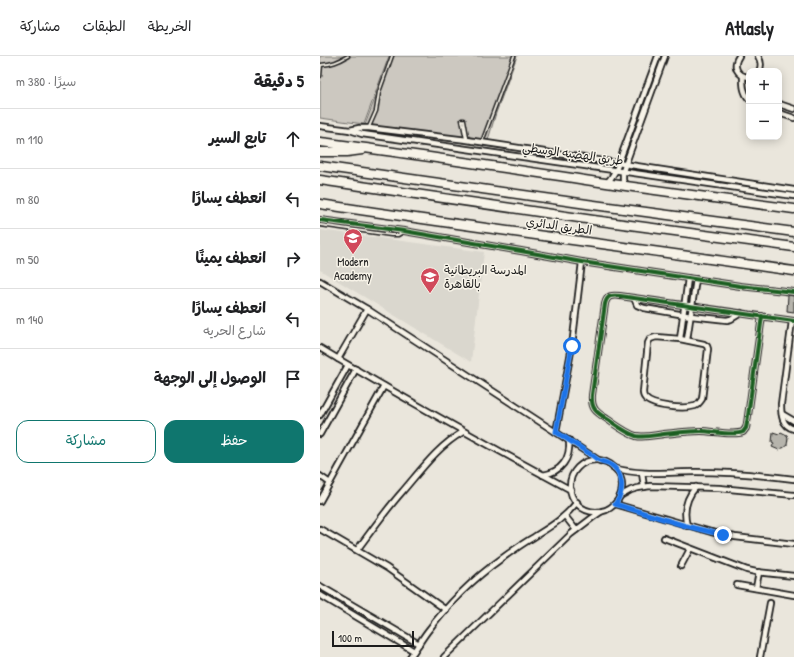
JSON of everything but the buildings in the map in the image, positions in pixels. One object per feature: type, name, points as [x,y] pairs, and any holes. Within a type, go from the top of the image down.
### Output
[{"type":"highway","points":[[320,142],[794,209]]},
{"type":"highway","points":[[320,152],[347,152],[377,149]]},
{"type":"highway","points":[[320,166],[610,208],[794,232]]},
{"type":"highway","name":"الطريق الدائري","points":[[320,180],[586,219],[794,247]]},
{"type":"highway","name":"الطريق الدائري","points":[[320,204],[794,271]]},
{"type":"street","points":[[607,182],[616,170],[658,56]]},
{"type":"street","points":[[625,186],[623,171],[665,56]]},
{"type":"street","points":[[739,56],[736,60],[738,72],[746,76]]},
{"type":"street","points":[[758,56],[761,62]]},
{"type":"street","points":[[760,68],[763,56]]},
{"type":"street","points":[[743,76],[743,88],[746,96]]},
{"type":"street","points":[[782,105],[794,109]]},
{"type":"street","points":[[782,114],[794,118]]},
{"type":"street","name":"طريق الهضبه الوسطي","points":[[320,126],[350,130],[362,134],[794,196]]},
{"type":"street","name":"طريق الهضبه الوسطي","points":[[350,130],[369,128],[482,142],[794,190]]},
{"type":"street","points":[[465,149],[467,140]]},
{"type":"street","points":[[320,220],[404,231],[582,262],[794,292]]},
{"type":"street","points":[[556,432],[572,346],[582,262]]},
{"type":"street","points":[[680,339],[688,278]]},
{"type":"street","points":[[687,340],[696,279]]},
{"type":"street","points":[[320,280],[600,461]]},
{"type":"street","points":[[762,316],[747,423],[743,432],[736,434],[693,431],[638,436],[629,433],[594,409],[592,400],[606,299],[614,296],[634,298],[762,316],[793,321],[781,404],[783,419],[786,425],[794,430]]},
{"type":"street","points":[[634,298],[637,305],[644,308],[691,316],[727,320],[741,313]]},
{"type":"street","points":[[338,359],[367,309]]},
{"type":"street","points":[[656,336],[680,339],[704,344],[708,348],[702,399],[694,406],[679,408],[663,406],[648,401],[644,398],[643,392],[649,341],[656,336]]},
{"type":"street","points":[[789,344],[794,347]]},
{"type":"street","points":[[320,348],[463,432],[571,490]]},
{"type":"street","points":[[320,415],[348,365]]},
{"type":"street","points":[[320,434],[356,369]]},
{"type":"street","points":[[320,501],[384,386]]},
{"type":"street","points":[[782,414],[794,421]]},
{"type":"street","points":[[357,550],[382,515],[430,458],[448,442],[463,432]]},
{"type":"street","points":[[543,475],[557,470],[564,464],[568,455],[570,445],[569,440]]},
{"type":"street","points":[[444,657],[576,530],[602,511],[615,504],[622,489],[622,481],[619,474],[610,464],[600,461],[584,463],[573,474],[571,490],[573,496],[582,507],[595,512],[602,511]]},
{"type":"street","points":[[614,468],[642,473],[720,473],[794,479]]},
{"type":"street","points":[[642,473],[644,487]]},
{"type":"street","points":[[320,476],[330,483]]},
{"type":"street","points":[[620,496],[631,490],[644,487],[741,489],[794,495]]},
{"type":"street","points":[[686,526],[686,503],[690,494],[696,487]]},
{"type":"street","points":[[410,657],[428,631],[457,596],[501,559],[528,540],[554,525],[565,516],[577,502]]},
{"type":"street","points":[[615,504],[686,526],[723,535],[794,544]]},
{"type":"street","points":[[565,516],[576,530]]},
{"type":"street","points":[[320,529],[387,568],[446,610]]},
{"type":"street","points":[[664,538],[747,570],[794,576]]},
{"type":"street","points":[[681,566],[690,549]]},
{"type":"street","points":[[756,588],[759,572]]},
{"type":"street","points":[[737,585],[794,595]]},
{"type":"street","points":[[320,586],[419,644]]},
{"type":"street","points":[[320,595],[414,652]]},
{"type":"street","points":[[760,657],[770,603]]},
{"type":"lane","points":[[320,76],[321,65],[329,65],[339,62],[348,56]]},
{"type":"lane","points":[[369,128],[376,111],[379,92],[392,56]]},
{"type":"lane","points":[[482,142],[514,56]]},
{"type":"lane","points":[[463,120],[467,140]]},
{"type":"lane","points":[[330,221],[330,227]]},
{"type":"lane","points":[[320,225],[395,235],[398,235],[404,231]]},
{"type":"lane","points":[[358,225],[358,231]]},
{"type":"shaded area","points":[[320,56],[389,56],[364,124],[320,118]]},
{"type":"shaded area","points":[[391,56],[517,56],[496,113],[488,140],[365,125]]},
{"type":"shaded area","name":"المدرسة البريطانية بالقاهرة","points":[[320,230],[484,252],[471,362],[320,270]]},
{"type":"cycle path","points":[[320,220],[404,231],[582,262],[740,286],[794,292]]},
{"type":"cycle path","points":[[762,316],[747,423],[743,432],[728,433],[696,431],[639,437],[632,435],[603,417],[593,407],[592,395],[605,304],[610,296],[620,296],[794,321]]},
{"type":"place","name":"Modern Academy","points":[[353,255]]},
{"type":"place","name":"المدرسة البريطانية بالقاهرة","points":[[430,294]]},
{"type":"route","points":[[572,346],[556,432],[600,461],[610,464],[619,474],[622,481],[622,489],[615,504],[686,526],[723,535]]}]
